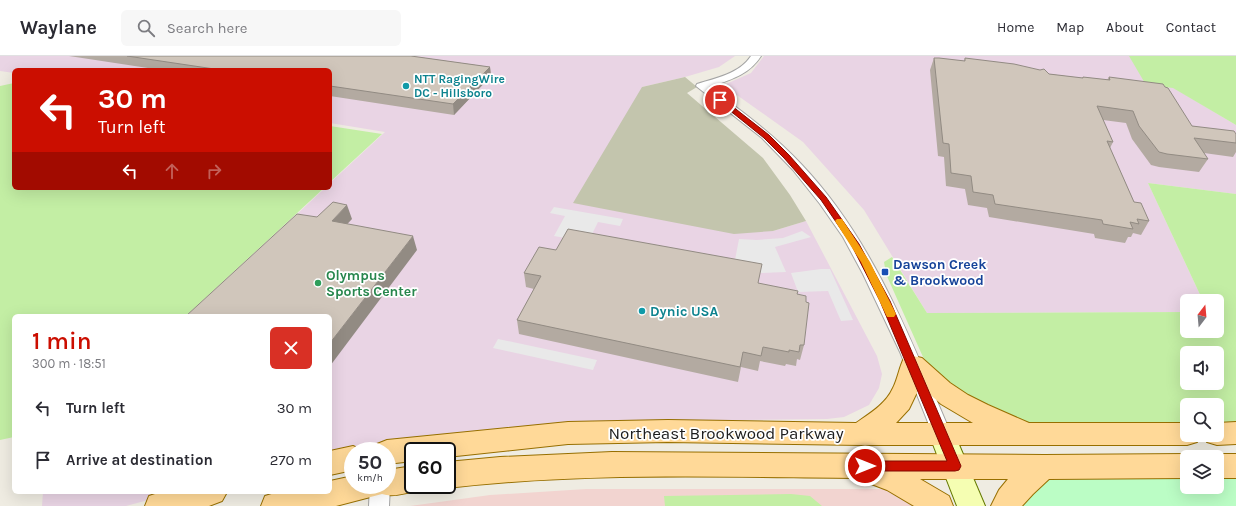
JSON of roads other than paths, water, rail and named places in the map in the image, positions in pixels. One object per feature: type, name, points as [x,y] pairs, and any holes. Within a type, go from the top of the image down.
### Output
[{"type":"main road","points":[[860,434],[880,421],[893,409],[904,394],[913,365],[942,390],[958,401],[989,417],[1033,435]]},
{"type":"main road","name":"Northeast Brookwood Parkway","points":[[396,451],[430,446],[568,433],[668,430],[860,434],[1180,434]]},
{"type":"main road","points":[[1224,434],[1236,433]]},
{"type":"main road","points":[[332,463],[344,460]]},
{"type":"main road","name":"Northeast Brookwood Parkway","points":[[456,474],[500,469],[582,464],[1044,467],[1180,466]]},
{"type":"main road","points":[[850,466],[884,475],[899,481],[920,493],[938,506]]},
{"type":"main road","points":[[1224,466],[1236,466]]},
{"type":"main road","points":[[1006,506],[1012,494],[1023,483],[1044,467]]},
{"type":"main road","points":[[332,494],[344,491]]},
{"type":"main road","points":[[160,506],[205,494]]},
{"type":"main road","points":[[276,506],[331,494]]},
{"type":"street","points":[[756,56],[750,64],[736,74],[701,86],[766,136],[802,172],[824,198],[855,244],[866,262],[885,301],[972,506]]},
{"type":"street","points":[[379,506],[380,494]]},
{"type":"place","name":"NTT RagingWire DC - Hillsboro","points":[[406,86]]},
{"type":"place","name":"Dawson Creek & Brookwood","points":[[885,272]]},
{"type":"place","name":"Olympus Sports Center","points":[[318,283]]},
{"type":"place","name":"Dynic USA","points":[[642,311]]}]
